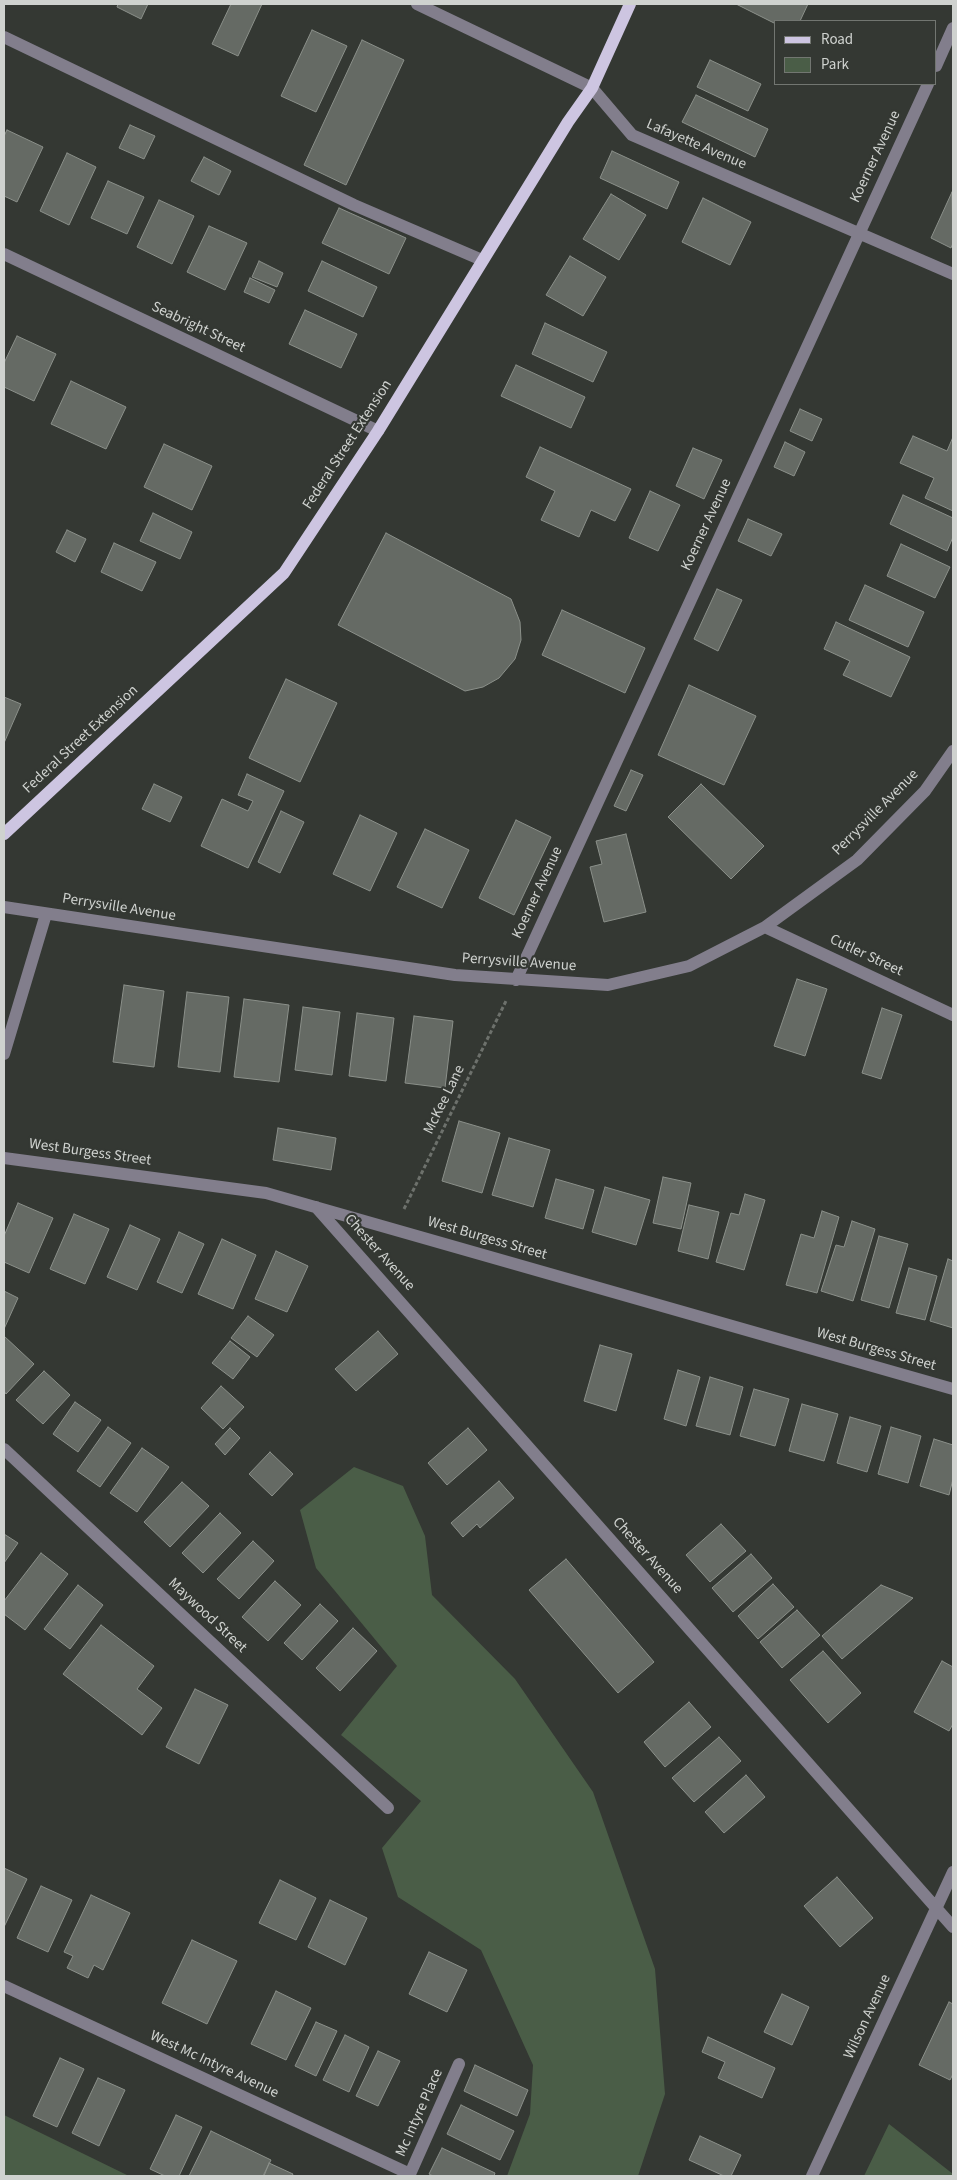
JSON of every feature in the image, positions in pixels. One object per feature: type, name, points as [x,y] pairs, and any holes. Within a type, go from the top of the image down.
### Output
[{"type":"main road","name":"Federal Street Extension","points":[[4,834],[284,573],[378,431],[568,122],[592,88],[630,4]]},
{"type":"street","name":"Lafayette Avenue","points":[[417,4],[592,88],[632,135],[953,274]]},
{"type":"street","points":[[937,64],[953,28]]},
{"type":"street","points":[[4,37],[354,205],[482,260]]},
{"type":"street","name":"Koerner Avenue","points":[[516,980],[928,85]]},
{"type":"street","name":"Seabright Street","points":[[4,254],[378,431]]},
{"type":"street","name":"Perrysville Avenue","points":[[4,908],[455,975],[608,985],[689,966],[765,928],[857,860],[925,791],[953,751]]},
{"type":"street","points":[[4,1054],[46,914]]},
{"type":"street","name":"Cutler Street","points":[[765,928],[953,1014]]},
{"type":"street","name":"West Burgess Street","points":[[4,1158],[266,1193],[953,1389]]},
{"type":"street","name":"Chester Avenue","points":[[316,1208],[953,1927]]},
{"type":"street","name":"Maywood Street","points":[[4,1449],[388,1808]]},
{"type":"street","name":"Wilson Avenue","points":[[812,2176],[953,1872]]},
{"type":"street","name":"West Mc Intyre Avenue","points":[[4,1986],[410,2174]]},
{"type":"street","name":"Mc Intyre Place","points":[[410,2174],[459,2064]]},
{"type":"path","name":"McKee Lane","points":[[394,1230],[516,980]]},
{"type":"green space","points":[[354,1467],[403,1486],[425,1536],[432,1595],[515,1679],[593,1792],[655,1969],[665,2094],[638,2176],[507,2176],[530,2114],[533,2065],[481,1950],[398,1897],[382,1848],[421,1801],[341,1735],[397,1666],[316,1568],[300,1510]]},
{"type":"green space","points":[[4,2115],[129,2176],[4,2176]]},
{"type":"green space","points":[[889,2124],[953,2174],[953,2176],[864,2176]]},
{"type":"building","points":[[118,4],[148,4],[141,19],[117,7]]},
{"type":"building","points":[[231,4],[262,4],[238,56],[212,44]]},
{"type":"building","points":[[736,4],[808,4],[800,20],[774,20],[774,23]]},
{"type":"building","points":[[312,30],[347,46],[316,112],[281,96]]},
{"type":"building","points":[[362,40],[404,60],[346,185],[304,165]]},
{"type":"building","points":[[710,60],[761,84],[748,111],[697,87]]},
{"type":"building","points":[[696,95],[768,129],[755,157],[682,122]]},
{"type":"building","points":[[130,125],[155,136],[144,159],[119,148]]},
{"type":"building","points":[[7,130],[43,147],[17,202],[4,196],[4,136]]},
{"type":"building","points":[[612,151],[679,182],[667,209],[600,178]]},
{"type":"building","points":[[67,153],[96,167],[69,225],[40,211]]},
{"type":"building","points":[[204,157],[231,171],[219,195],[191,181]]},
{"type":"building","points":[[108,181],[144,197],[127,234],[91,218]]},
{"type":"building","points":[[952,192],[953,243],[951,248],[931,238]]},
{"type":"building","points":[[611,194],[646,215],[619,260],[583,239]]},
{"type":"building","points":[[703,198],[751,222],[730,265],[682,242]]},
{"type":"building","points":[[159,200],[194,216],[172,264],[137,247]]},
{"type":"building","points":[[339,208],[406,238],[389,274],[322,243]]},
{"type":"building","points":[[209,226],[247,243],[225,290],[187,272]]},
{"type":"building","points":[[570,256],[606,277],[583,316],[546,295]]},
{"type":"building","points":[[259,261],[283,273],[277,287],[252,277]]},
{"type":"building","points":[[322,261],[377,287],[363,317],[308,291]]},
{"type":"building","points":[[250,278],[275,290],[269,303],[244,292]]},
{"type":"building","points":[[305,310],[357,334],[341,368],[289,344]]},
{"type":"building","points":[[545,323],[607,352],[593,382],[532,354]]},
{"type":"building","points":[[17,336],[56,354],[34,401],[4,387],[4,363]]},
{"type":"building","points":[[516,365],[585,397],[571,428],[501,396]]},
{"type":"building","points":[[71,381],[126,407],[106,449],[51,424]]},
{"type":"building","points":[[800,409],[822,419],[812,441],[790,431]]},
{"type":"building","points":[[913,436],[947,451],[953,437],[953,511],[925,498],[934,478],[900,463]]},
{"type":"building","points":[[785,442],[805,452],[794,476],[774,467]]},
{"type":"building","points":[[164,444],[212,466],[192,510],[144,487]]},
{"type":"building","points":[[540,447],[631,489],[615,521],[591,510],[579,537],[541,520],[555,491],[526,477]]},
{"type":"building","points":[[693,448],[722,460],[704,499],[676,486]]},
{"type":"building","points":[[650,491],[680,505],[658,551],[629,538]]},
{"type":"building","points":[[903,495],[953,518],[953,537],[947,551],[890,524]]},
{"type":"building","points":[[153,513],[192,532],[180,559],[140,541]]},
{"type":"building","points":[[748,519],[782,534],[771,556],[738,541]]},
{"type":"building","points":[[67,530],[86,539],[75,562],[56,552]]},
{"type":"building","points":[[386,533],[511,599],[520,622],[521,640],[515,659],[499,678],[483,687],[465,691],[338,625]]},
{"type":"building","points":[[114,543],[156,562],[142,591],[101,572]]},
{"type":"building","points":[[901,544],[950,567],[935,598],[887,576]]},
{"type":"building","points":[[865,585],[924,612],[908,647],[849,620]]},
{"type":"building","points":[[717,589],[742,600],[718,651],[694,639]]},
{"type":"building","points":[[562,610],[645,648],[625,693],[542,655]]},
{"type":"building","points":[[836,622],[910,657],[891,697],[843,675],[850,661],[824,649]]},
{"type":"building","points":[[286,679],[337,703],[300,782],[249,758]]},
{"type":"building","points":[[689,685],[756,716],[724,785],[658,755]]},
{"type":"building","points":[[4,697],[21,704],[4,743]]},
{"type":"building","points":[[631,770],[643,775],[626,811],[614,806]]},
{"type":"building","points":[[247,774],[284,791],[248,868],[201,846],[222,799],[248,811],[253,801],[238,795]]},
{"type":"building","points":[[154,784],[182,797],[170,822],[142,809]]},
{"type":"building","points":[[701,784],[764,846],[731,879],[668,817]]},
{"type":"building","points":[[281,811],[304,822],[280,873],[258,862]]},
{"type":"building","points":[[360,815],[397,833],[370,891],[333,874]]},
{"type":"building","points":[[516,820],[551,837],[514,915],[479,898]]},
{"type":"building","points":[[425,829],[469,850],[442,908],[397,887]]},
{"type":"building","points":[[626,834],[646,912],[604,922],[590,867],[602,864],[596,841]]},
{"type":"building","points":[[797,979],[827,989],[805,1056],[774,1046]]},
{"type":"building","points":[[124,985],[164,991],[154,1067],[113,1062]]},
{"type":"building","points":[[187,992],[229,997],[220,1072],[178,1067]]},
{"type":"building","points":[[244,999],[289,1005],[279,1082],[234,1077]]},
{"type":"building","points":[[303,1007],[340,1012],[332,1075],[295,1070]]},
{"type":"building","points":[[882,1008],[902,1015],[881,1079],[862,1073]]},
{"type":"building","points":[[357,1013],[394,1018],[386,1081],[349,1076]]},
{"type":"building","points":[[414,1016],[453,1021],[445,1088],[405,1083]]},
{"type":"building","points":[[459,1121],[500,1133],[482,1193],[442,1181]]},
{"type":"building","points":[[278,1128],[336,1138],[331,1170],[273,1160]]},
{"type":"building","points":[[509,1138],[550,1150],[533,1207],[492,1195]]},
{"type":"building","points":[[663,1177],[691,1183],[681,1229],[653,1223]]},
{"type":"building","points":[[556,1179],[594,1190],[583,1229],[545,1218]]},
{"type":"building","points":[[605,1187],[650,1200],[636,1245],[592,1232]]},
{"type":"building","points":[[745,1194],[765,1200],[744,1270],[716,1262],[731,1213],[739,1215]]},
{"type":"building","points":[[18,1203],[53,1218],[29,1273],[4,1262],[4,1236]]},
{"type":"building","points":[[689,1205],[719,1212],[708,1259],[678,1251]]},
{"type":"building","points":[[822,1211],[839,1217],[817,1293],[786,1285],[801,1234],[814,1238]]},
{"type":"building","points":[[74,1214],[109,1229],[85,1284],[50,1269]]},
{"type":"building","points":[[852,1221],[875,1229],[853,1301],[821,1291],[836,1245],[844,1247]]},
{"type":"building","points":[[130,1225],[160,1239],[137,1290],[107,1277]]},
{"type":"building","points":[[179,1232],[204,1244],[182,1293],[157,1282]]},
{"type":"building","points":[[879,1236],[908,1244],[889,1308],[861,1300]]},
{"type":"building","points":[[222,1239],[256,1255],[233,1309],[198,1294]]},
{"type":"building","points":[[276,1251],[308,1266],[287,1312],[255,1299]]},
{"type":"building","points":[[948,1259],[953,1261],[953,1328],[930,1321]]},
{"type":"building","points":[[909,1268],[937,1276],[925,1320],[896,1313]]},
{"type":"building","points":[[4,1291],[18,1298],[4,1329]]},
{"type":"building","points":[[248,1316],[274,1335],[257,1357],[231,1338]]},
{"type":"building","points":[[378,1331],[398,1354],[356,1391],[335,1369]]},
{"type":"building","points":[[4,1336],[34,1364],[6,1394],[4,1391]]},
{"type":"building","points":[[230,1341],[250,1357],[233,1379],[212,1363]]},
{"type":"building","points":[[600,1345],[632,1354],[616,1411],[584,1401]]},
{"type":"building","points":[[678,1370],[700,1377],[686,1426],[664,1419]]},
{"type":"building","points":[[44,1371],[70,1395],[43,1424],[16,1400]]},
{"type":"building","points":[[710,1377],[743,1387],[730,1435],[696,1426]]},
{"type":"building","points":[[221,1386],[244,1407],[223,1429],[201,1408]]},
{"type":"building","points":[[754,1389],[789,1399],[775,1446],[740,1436]]},
{"type":"building","points":[[75,1402],[101,1420],[78,1452],[53,1434]]},
{"type":"building","points":[[802,1404],[838,1414],[824,1461],[789,1451]]},
{"type":"building","points":[[850,1417],[881,1426],[867,1472],[837,1463]]},
{"type":"building","points":[[108,1427],[131,1443],[100,1487],[77,1471]]},
{"type":"building","points":[[891,1427],[921,1436],[908,1483],[878,1474]]},
{"type":"building","points":[[230,1428],[240,1438],[225,1455],[215,1444]]},
{"type":"building","points":[[468,1428],[487,1450],[447,1485],[428,1463]]},
{"type":"building","points":[[934,1439],[953,1445],[953,1479],[949,1495],[920,1486]]},
{"type":"building","points":[[142,1448],[169,1467],[137,1512],[110,1493]]},
{"type":"building","points":[[270,1452],[293,1474],[272,1496],[249,1474]]},
{"type":"building","points":[[499,1481],[514,1498],[480,1528],[477,1524],[463,1537],[451,1523]]},
{"type":"building","points":[[182,1482],[209,1506],[170,1547],[144,1522]]},
{"type":"building","points":[[220,1513],[241,1533],[203,1573],[182,1553]]},
{"type":"building","points":[[721,1524],[746,1551],[710,1582],[686,1555]]},
{"type":"building","points":[[4,1534],[18,1543],[4,1563]]},
{"type":"building","points":[[253,1541],[274,1561],[239,1599],[217,1579]]},
{"type":"building","points":[[41,1553],[68,1574],[25,1630],[4,1614],[4,1601]]},
{"type":"building","points":[[751,1554],[772,1578],[733,1612],[712,1588]]},
{"type":"building","points":[[566,1559],[654,1662],[618,1693],[529,1590]]},
{"type":"building","points":[[275,1581],[301,1605],[268,1641],[242,1617]]},
{"type":"building","points":[[773,1584],[794,1607],[758,1639],[738,1616]]},
{"type":"building","points":[[78,1585],[103,1605],[70,1649],[44,1629]]},
{"type":"building","points":[[881,1585],[913,1598],[842,1659],[822,1636]]},
{"type":"building","points":[[320,1604],[338,1621],[302,1660],[284,1643]]},
{"type":"building","points":[[797,1610],[820,1635],[782,1668],[760,1642]]},
{"type":"building","points":[[101,1625],[154,1666],[137,1689],[162,1708],[142,1735],[63,1674]]},
{"type":"building","points":[[353,1628],[377,1651],[340,1691],[316,1668]]},
{"type":"building","points":[[823,1651],[861,1693],[828,1723],[790,1680]]},
{"type":"building","points":[[942,1661],[953,1667],[953,1724],[949,1731],[914,1712]]},
{"type":"building","points":[[195,1689],[228,1705],[199,1764],[166,1747]]},
{"type":"building","points":[[689,1702],[711,1727],[665,1767],[644,1742]]},
{"type":"building","points":[[719,1737],[741,1761],[694,1802],[672,1778]]},
{"type":"building","points":[[746,1775],[765,1797],[724,1833],[705,1812]]},
{"type":"building","points":[[4,1868],[27,1879],[4,1927]]},
{"type":"building","points":[[837,1877],[873,1918],[840,1947],[804,1906]]},
{"type":"building","points":[[280,1880],[316,1898],[296,1940],[259,1923]]},
{"type":"building","points":[[41,1886],[72,1900],[48,1952],[17,1938]]},
{"type":"building","points":[[91,1895],[130,1913],[103,1970],[94,1965],[88,1978],[67,1968],[73,1956],[64,1952]]},
{"type":"building","points":[[330,1900],[367,1918],[345,1965],[308,1947]]},
{"type":"building","points":[[192,1940],[237,1961],[207,2024],[162,2003]]},
{"type":"building","points":[[429,1952],[467,1970],[447,2012],[409,1994]]},
{"type":"building","points":[[276,1991],[311,2008],[286,2060],[251,2044]]},
{"type":"building","points":[[782,1994],[809,2007],[792,2045],[764,2032]]},
{"type":"building","points":[[949,2002],[953,2004],[953,2074],[950,2080],[919,2065]]},
{"type":"building","points":[[316,2022],[337,2031],[316,2076],[295,2066]]},
{"type":"building","points":[[345,2035],[369,2047],[349,2092],[323,2080]]},
{"type":"building","points":[[708,2037],[775,2068],[762,2098],[718,2078],[725,2062],[702,2052]]},
{"type":"building","points":[[378,2051],[400,2061],[378,2106],[356,2096]]},
{"type":"building","points":[[60,2058],[84,2069],[57,2127],[33,2116]]},
{"type":"building","points":[[475,2065],[528,2090],[517,2116],[464,2091]]},
{"type":"building","points":[[98,2078],[125,2090],[99,2146],[72,2133]]},
{"type":"building","points":[[461,2105],[514,2131],[500,2160],[447,2134]]},
{"type":"building","points":[[176,2115],[202,2127],[179,2176],[165,2176],[150,2169]]},
{"type":"building","points":[[211,2131],[271,2160],[263,2176],[189,2176]]},
{"type":"building","points":[[700,2136],[741,2155],[731,2176],[724,2176],[689,2160]]},
{"type":"building","points":[[442,2148],[495,2173],[494,2176],[433,2176],[429,2174]]},
{"type":"building","points":[[269,2163],[293,2174],[292,2176],[264,2176]]}]
